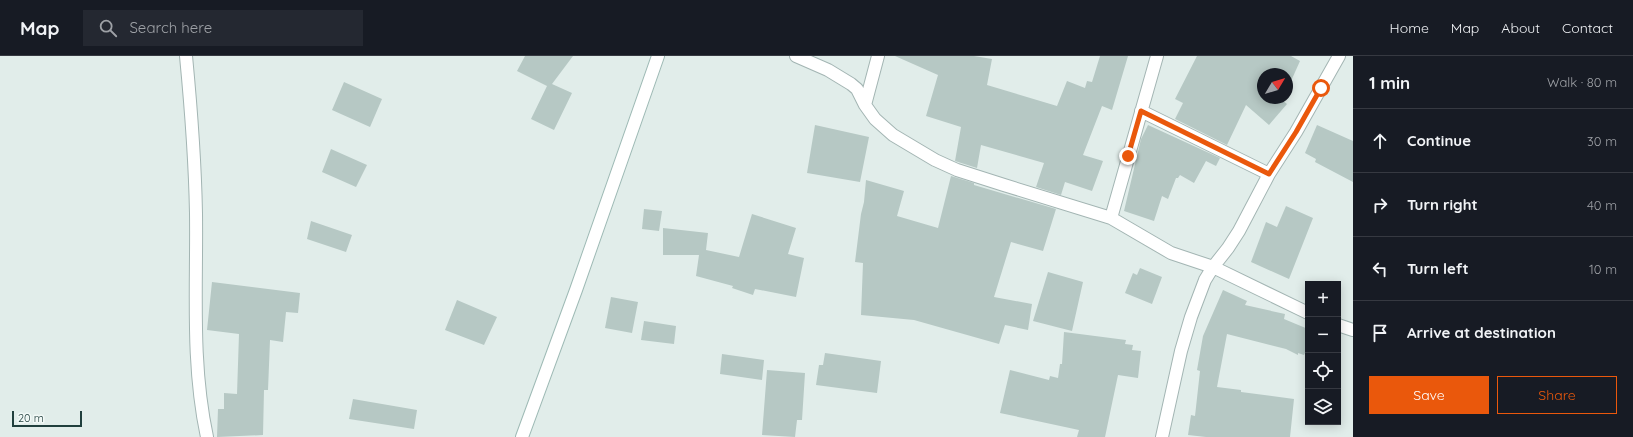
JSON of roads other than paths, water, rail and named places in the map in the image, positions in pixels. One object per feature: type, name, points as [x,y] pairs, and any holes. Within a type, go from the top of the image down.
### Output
[{"type":"street","points":[[186,56],[194,155],[196,214],[196,350],[198,380],[207,437]]},
{"type":"street","points":[[522,437],[576,290],[658,56]]},
{"type":"street","points":[[796,56],[844,79],[858,89],[865,105],[875,119],[893,135],[935,160],[957,170],[1111,218],[1170,253],[1213,267],[1305,312]]},
{"type":"street","points":[[865,105],[878,56]]},
{"type":"street","points":[[1111,218],[1157,56]]},
{"type":"street","points":[[1162,437],[1181,351],[1205,280],[1239,231],[1269,174],[1296,132],[1339,56]]},
{"type":"street","points":[[1141,111],[1269,174]]},
{"type":"street","points":[[1341,326],[1353,330]]}]
